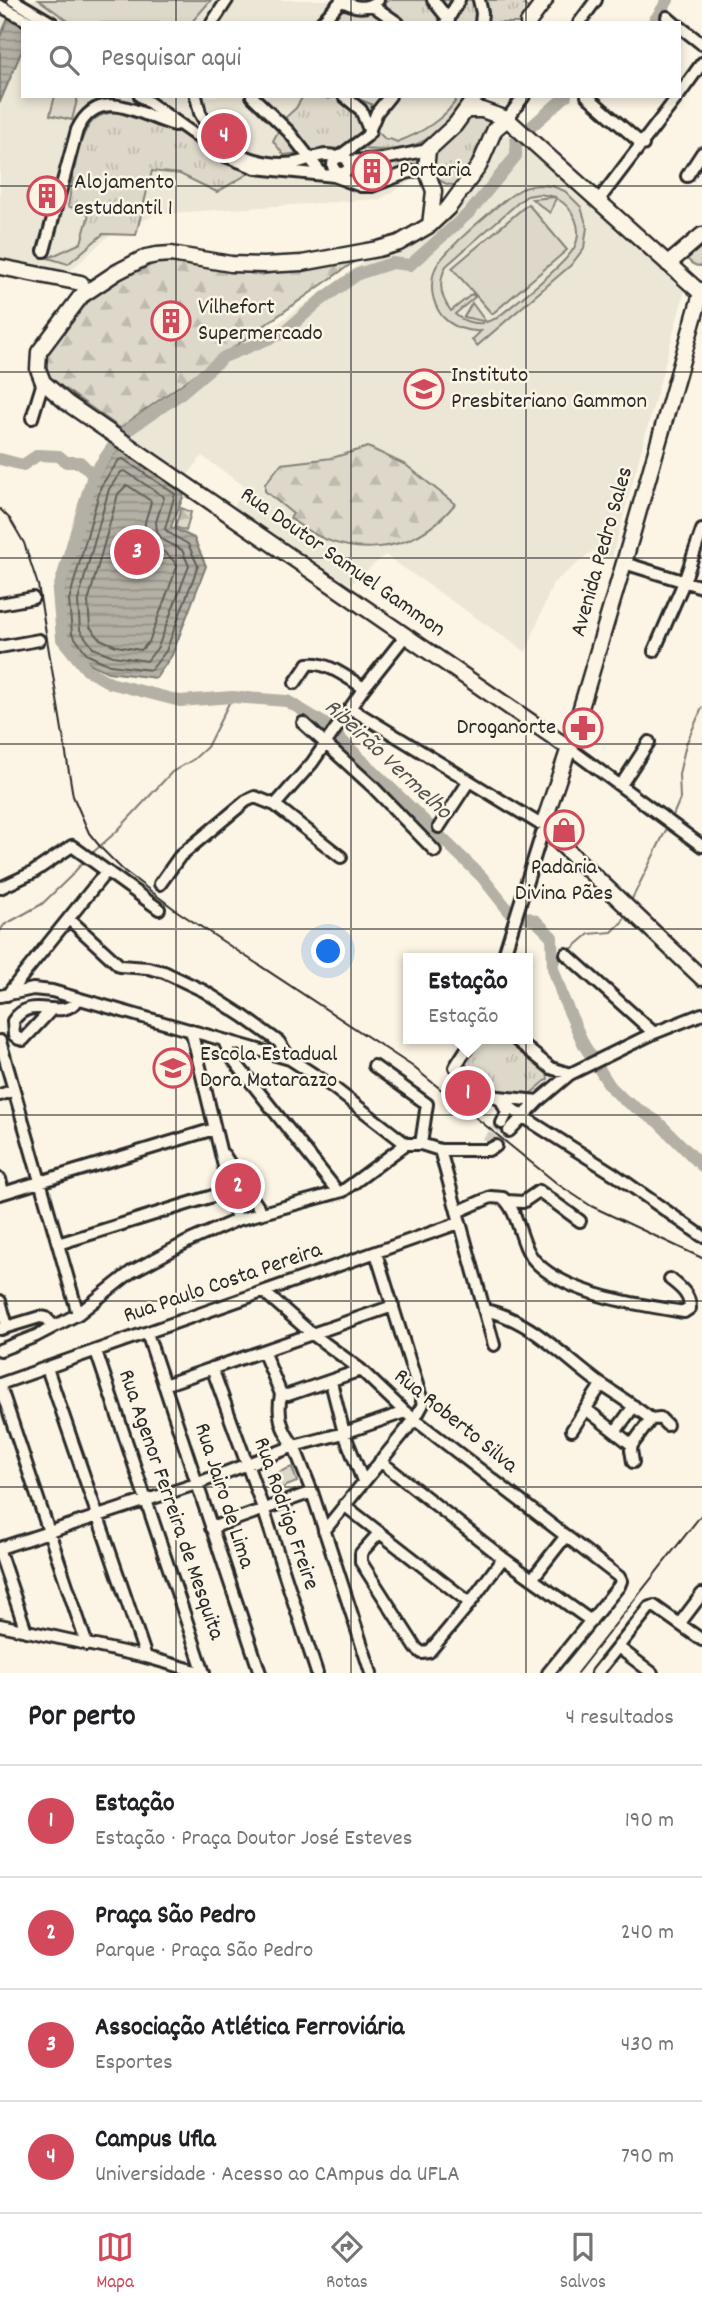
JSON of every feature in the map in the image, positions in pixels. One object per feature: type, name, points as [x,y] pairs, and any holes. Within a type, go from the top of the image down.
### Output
[{"type":"main road","points":[[529,21],[544,0]]},
{"type":"main road","points":[[43,383],[38,369],[39,352],[87,287],[138,261],[157,254],[171,254],[231,264],[302,263],[379,249],[408,239],[430,225],[461,193],[479,166],[495,129],[481,106]]},
{"type":"main road","points":[[481,106],[521,130],[701,293]]},
{"type":"main road","points":[[430,225],[434,191],[426,169],[428,150],[481,106]]},
{"type":"main road","points":[[434,191],[461,193]]},
{"type":"main road","points":[[668,264],[702,235]]},
{"type":"main road","points":[[0,267],[87,287]]},
{"type":"main road","name":"Avenida Pedro Sales","points":[[543,827],[624,563],[701,293]]},
{"type":"main road","name":"Rua Doutor Samuel Gammon","points":[[43,383],[67,403],[569,748]]},
{"type":"main road","points":[[543,827],[702,978]]},
{"type":"street","points":[[13,0],[49,21]]},
{"type":"street","points":[[214,21],[228,0]]},
{"type":"street","points":[[323,21],[341,0],[361,8],[375,2],[396,21]]},
{"type":"street","points":[[433,0],[446,21]]},
{"type":"street","points":[[448,21],[459,0]]},
{"type":"street","points":[[479,0],[481,21]]},
{"type":"street","points":[[580,21],[596,0]]},
{"type":"street","points":[[0,6],[28,21]]},
{"type":"street","points":[[681,28],[702,44]]},
{"type":"street","points":[[681,94],[698,78],[702,63]]},
{"type":"street","points":[[196,98],[200,113],[218,144]]},
{"type":"street","points":[[255,98],[311,157],[331,174],[361,186],[372,186],[406,173],[426,169]]},
{"type":"street","points":[[346,98],[361,110],[370,132]]},
{"type":"street","points":[[342,158],[370,132],[377,113],[388,98]]},
{"type":"street","points":[[481,106],[515,98]]},
{"type":"street","points":[[589,98],[643,145]]},
{"type":"street","points":[[598,201],[678,98]]},
{"type":"street","points":[[148,99],[218,144],[257,161],[297,163],[322,154],[342,158],[383,159],[428,150]]},
{"type":"street","points":[[138,111],[148,99]]},
{"type":"street","points":[[148,99],[181,126],[237,162],[273,170],[331,174],[345,172],[349,165],[342,158]]},
{"type":"street","points":[[44,251],[80,123],[93,109],[115,105],[181,126]]},
{"type":"street","points":[[361,110],[377,113]]},
{"type":"street","points":[[687,176],[702,153]]},
{"type":"street","points":[[32,418],[43,383]]},
{"type":"street","points":[[654,652],[684,582],[702,530]]},
{"type":"street","points":[[624,563],[702,587]]},
{"type":"street","points":[[0,604],[33,598]]},
{"type":"street","points":[[275,805],[328,742],[364,688],[406,635]]},
{"type":"street","points":[[0,647],[39,640]]},
{"type":"street","points":[[295,683],[308,664],[313,663],[341,674],[364,688]]},
{"type":"street","points":[[350,708],[543,827]]},
{"type":"street","points":[[303,723],[328,742],[436,851]]},
{"type":"street","points":[[621,785],[649,742]]},
{"type":"street","name":"Rua Doutor Samuel Gammon","points":[[569,748],[702,845]]},
{"type":"street","points":[[439,827],[469,781]]},
{"type":"street","points":[[160,884],[180,856],[246,801],[255,797],[275,805],[341,857]]},
{"type":"street","name":"Avenida Pedro Sales","points":[[505,953],[543,827]]},
{"type":"street","points":[[0,888],[32,873],[71,846],[159,909]]},
{"type":"street","points":[[4,996],[106,872]]},
{"type":"street","points":[[69,919],[116,964],[164,972],[204,991],[279,1042],[290,1059]]},
{"type":"street","points":[[566,954],[654,1033]]},
{"type":"street","points":[[4,996],[41,989],[290,1059],[330,1085],[406,1144]]},
{"type":"street","points":[[52,1009],[69,1009],[79,999]]},
{"type":"street","points":[[496,1096],[507,1109],[505,1127],[575,1072],[654,1033],[702,1014]]},
{"type":"street","points":[[191,1030],[237,1220]]},
{"type":"street","points":[[0,1041],[78,1314]]},
{"type":"street","points":[[224,1041],[232,1058],[338,1192]]},
{"type":"street","points":[[470,1044],[455,1067],[522,1116],[614,1174],[702,1236]]},
{"type":"street","points":[[520,1044],[551,1068],[575,1072]]},
{"type":"street","points":[[374,1066],[427,1104],[421,1143]]},
{"type":"street","points":[[551,1068],[553,1088]]},
{"type":"street","points":[[0,1095],[14,1090]]},
{"type":"street","points":[[496,1096],[538,1101]]},
{"type":"street","points":[[0,1178],[2,1194],[214,1129]]},
{"type":"street","points":[[0,1350],[36,1336],[78,1314],[147,1262],[237,1220],[349,1187],[406,1144],[421,1143],[440,1150],[488,1146]]},
{"type":"street","points":[[220,1150],[262,1213]]},
{"type":"street","points":[[440,1150],[494,1345]]},
{"type":"street","points":[[58,1244],[229,1191]]},
{"type":"street","name":"Rua Paulo Costa Pereira","points":[[0,1385],[376,1253],[458,1217],[495,1196],[507,1201],[523,1202],[538,1191],[580,1221]]},
{"type":"street","points":[[507,1201],[533,1258],[559,1279],[605,1296],[684,1312],[690,1308],[690,1302],[684,1289],[670,1279]]},
{"type":"street","points":[[324,1531],[380,1461],[410,1416],[423,1404],[376,1253]]},
{"type":"street","name":"Rua Roberto Silva","points":[[264,1292],[311,1333],[361,1370],[410,1416],[619,1577],[621,1581],[591,1621]]},
{"type":"street","points":[[0,1300],[4,1328],[40,1317],[46,1318],[54,1326]]},
{"type":"street","points":[[164,1385],[393,1306]]},
{"type":"street","points":[[484,1310],[495,1312],[536,1334],[601,1385],[652,1419],[660,1418],[667,1425]]},
{"type":"street","name":"Rua Jairo de Lima","points":[[146,1333],[260,1673]]},
{"type":"street","name":"Rua Agenor Ferreira de Mesquita","points":[[96,1351],[204,1673]]},
{"type":"street","points":[[263,1351],[281,1394],[279,1418],[286,1436],[294,1446],[312,1492],[371,1673]]},
{"type":"street","points":[[47,1368],[146,1657]]},
{"type":"street","name":"Rua Rodrigo Freire","points":[[212,1368],[264,1511],[317,1673]]},
{"type":"street","points":[[281,1394],[288,1395],[361,1370]]},
{"type":"street","points":[[331,1382],[344,1433],[363,1481]]},
{"type":"street","points":[[0,1385],[87,1645]]},
{"type":"street","points":[[572,1430],[601,1385]]},
{"type":"street","points":[[615,1432],[634,1406]]},
{"type":"street","points":[[586,1410],[632,1445]]},
{"type":"street","points":[[0,1548],[196,1484],[294,1446],[410,1416]]},
{"type":"street","points":[[633,1462],[632,1445],[652,1419]]},
{"type":"street","points":[[380,1461],[503,1558],[591,1621],[548,1673]]},
{"type":"street","points":[[211,1528],[312,1492]]},
{"type":"street","points":[[344,1505],[470,1604]]},
{"type":"street","points":[[379,1534],[361,1553],[361,1562],[416,1648],[422,1653],[429,1651],[470,1604],[503,1558]]},
{"type":"street","points":[[532,1579],[565,1536]]},
{"type":"street","points":[[0,1554],[26,1631]]},
{"type":"street","points":[[680,1623],[702,1594]]},
{"type":"street","points":[[597,1673],[649,1608],[654,1606],[702,1640]]},
{"type":"street","points":[[0,1625],[146,1657],[204,1673]]},
{"type":"street","points":[[618,1647],[652,1673]]},
{"type":"shaded area","points":[[0,0],[503,0],[514,21],[21,21],[21,98],[474,98],[420,176],[380,199],[157,214],[106,238],[68,273],[0,262]]},
{"type":"shaded area","name":"Instituto Presbiteriano Gammon","points":[[520,134],[685,290],[612,557],[593,551],[553,583],[526,652],[385,555],[350,585],[234,506],[247,488],[202,456],[188,475],[128,437],[253,341],[372,256],[440,220],[474,187],[504,135]]},
{"type":"green space","points":[[39,0],[211,0],[193,21],[68,21]]},
{"type":"green space","points":[[388,0],[527,0],[524,5],[532,11],[524,21],[405,21],[384,4]]},
{"type":"green space","points":[[341,8],[376,9],[392,21],[328,21]]},
{"type":"green space","points":[[54,98],[78,98],[72,120],[50,115]]},
{"type":"green space","points":[[302,98],[360,100],[371,104],[376,130],[386,140],[397,142],[432,124],[457,98],[466,98],[443,125],[420,143],[392,150],[339,148],[284,155],[273,141],[285,118]]},
{"type":"green space","points":[[116,112],[179,132],[214,157],[251,172],[217,192],[180,174],[152,171],[136,235],[103,234],[68,264],[48,258],[81,243],[89,214],[68,206],[79,147],[95,119]]},
{"type":"green space","points":[[472,112],[493,118],[484,149],[460,184],[446,184],[433,171],[435,152]]},
{"type":"green space","points":[[425,154],[424,166],[385,177],[386,162]]},
{"type":"green space","points":[[376,166],[380,174],[377,180],[362,180],[349,173],[354,167]]},
{"type":"green space","points":[[535,185],[552,186],[565,191],[581,207],[587,227],[584,248],[571,265],[477,346],[472,340],[481,331],[455,326],[439,311],[432,287],[435,269],[448,251],[486,216],[518,191]],"holes":[[[539,194],[556,197],[532,199],[550,213],[556,198],[572,213],[578,234],[569,256],[497,318],[486,322],[472,303],[464,317],[483,323],[468,321],[455,314],[475,297],[472,294],[451,311],[441,289],[446,266],[527,196]]]},
{"type":"green space","points":[[528,204],[567,250],[492,314],[452,268]]},
{"type":"green space","points":[[702,240],[702,266],[696,266],[684,255]]},
{"type":"green space","name":"Vilhefort Supermercado","points":[[361,257],[120,428],[47,376],[43,354],[100,288],[167,258],[260,275]]},
{"type":"green space","points":[[368,447],[406,465],[455,504],[437,522],[418,535],[376,547],[354,547],[332,542],[311,532],[290,518],[293,514],[265,491],[265,484],[281,464],[332,458]]},
{"type":"green space","points":[[181,508],[191,512],[186,531],[175,527]]},
{"type":"green space","points":[[477,1044],[515,1044],[546,1066],[548,1079],[526,1096],[511,1096],[476,1075],[465,1063]]},
{"type":"green space","points":[[226,1163],[259,1209],[245,1213]]},
{"type":"green space","points":[[292,1467],[297,1482],[271,1492],[266,1477]]},
{"type":"water","points":[[9,16],[21,22],[21,53],[0,102],[0,37]]},
{"type":"water","points":[[120,447],[185,492],[171,527],[194,538],[206,566],[172,655],[156,678],[108,672],[82,660],[65,637],[61,600],[94,482]]},
{"type":"waterway","name":"Ribeirão Vermelho","points":[[654,21],[668,0]]},
{"type":"waterway","name":"Ribeirão Vermelho","points":[[93,475],[121,435],[179,395],[224,357],[283,333],[320,301],[358,274],[392,263],[410,265],[470,212],[516,156],[516,140],[564,98]]},
{"type":"waterway","name":"Ribeirão Vermelho","points":[[0,459],[23,465],[38,455],[59,456],[66,462],[80,462],[93,475],[58,592],[62,639],[87,670],[110,683],[180,701],[232,697],[287,701],[325,724],[482,877],[509,911],[536,921],[552,937],[553,968],[563,998],[584,1045],[610,1086],[624,1100],[658,1122],[702,1166]]},
{"type":"waterway","points":[[90,855],[116,832],[172,772],[194,759],[207,747],[232,697]]},
{"type":"waterway","points":[[671,820],[680,799],[679,774],[686,744],[702,708]]},
{"type":"waterway","points":[[631,901],[667,828]]},
{"type":"waterway","points":[[0,931],[4,925],[42,904],[84,861]]},
{"type":"waterway","points":[[568,952],[589,934],[612,932],[623,921],[626,913]]},
{"type":"waterway","points":[[553,968],[562,958]]},
{"type":"tunnel","points":[[487,1142],[502,1123]]},
{"type":"tunnel","points":[[496,1146],[509,1131]]},
{"type":"railway","points":[[0,509],[10,519],[24,543],[38,585],[73,796],[89,833],[102,849],[123,870],[177,911],[412,1066],[559,1185],[591,1206],[702,1258]]},
{"type":"railway","points":[[577,1673],[702,1514]]},
{"type":"place","name":"Campus Ufla","points":[[224,136]]},
{"type":"place","name":"Portaria","points":[[372,171]]},
{"type":"place","name":"Alojamento estudantil 1","points":[[47,196]]},
{"type":"place","name":"Vilhefort Supermercado","points":[[171,321]]},
{"type":"place","name":"Instituto Presbiteriano Gammon","points":[[424,389]]},
{"type":"place","name":"Associação Atlética Ferroviária","points":[[137,552]]},
{"type":"place","name":"Droganorte","points":[[583,728]]},
{"type":"place","name":"Padaria Divina Pães","points":[[564,830]]},
{"type":"place","name":"Escola Estadual Dora Matarazzo","points":[[173,1068]]},
{"type":"place","name":"Estação","points":[[468,1093]]},
{"type":"place","name":"Praça São Pedro","points":[[238,1186]]}]
